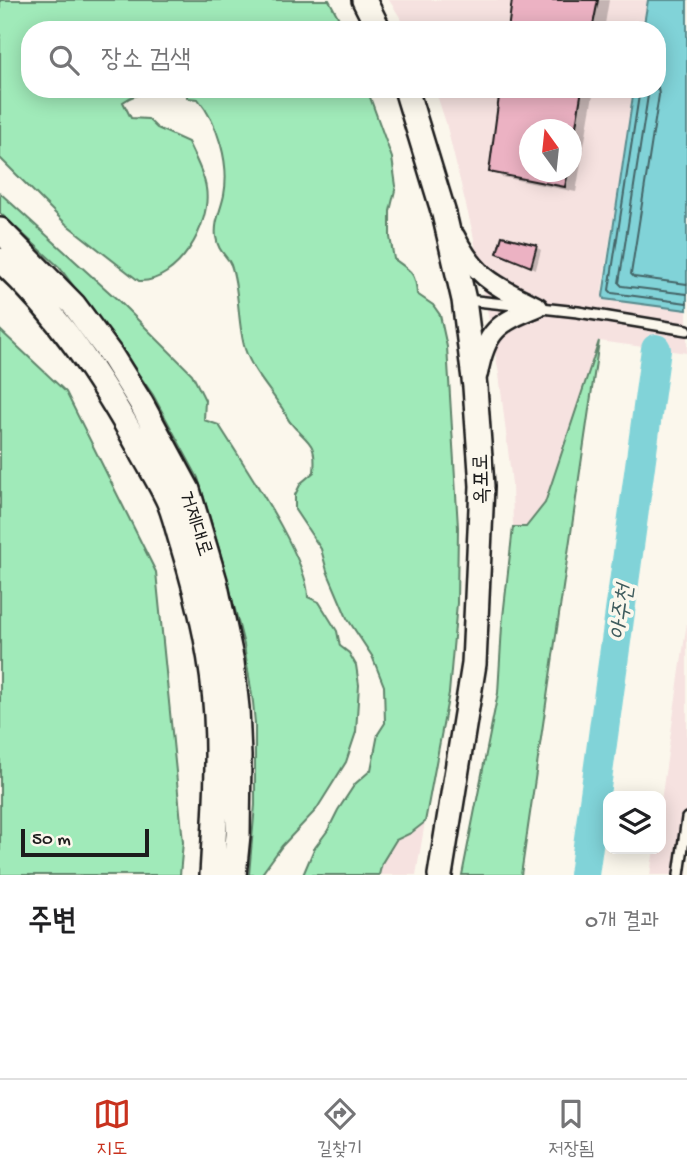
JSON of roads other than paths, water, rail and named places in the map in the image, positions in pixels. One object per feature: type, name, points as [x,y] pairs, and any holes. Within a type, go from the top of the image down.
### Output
[{"type":"street","points":[[363,0],[374,21]]},
{"type":"street","name":"옥포로","points":[[409,98],[444,214],[464,300],[475,387],[482,486],[474,664],[440,875]]},
{"type":"street","points":[[444,214],[465,256],[484,278],[538,307]]},
{"type":"street","name":"거제대로","points":[[0,230],[74,305],[111,355],[141,402],[188,490],[215,581],[232,662],[239,756],[238,835],[234,875]]},
{"type":"street","name":"거제대로","points":[[0,260],[58,322],[91,368],[168,500],[195,586],[212,680],[217,762],[212,875]]},
{"type":"street","points":[[475,387],[481,357],[490,334],[510,318],[538,307]]},
{"type":"lane","points":[[464,300],[538,307],[687,330]]},
{"type":"lane","points":[[679,875],[687,818]]},
{"type":"water","points":[[648,0],[687,0],[687,310],[604,299],[603,296],[633,98],[666,98],[666,21],[644,21]]},
{"type":"waterway","name":"아주천","points":[[584,875],[656,349]]}]
